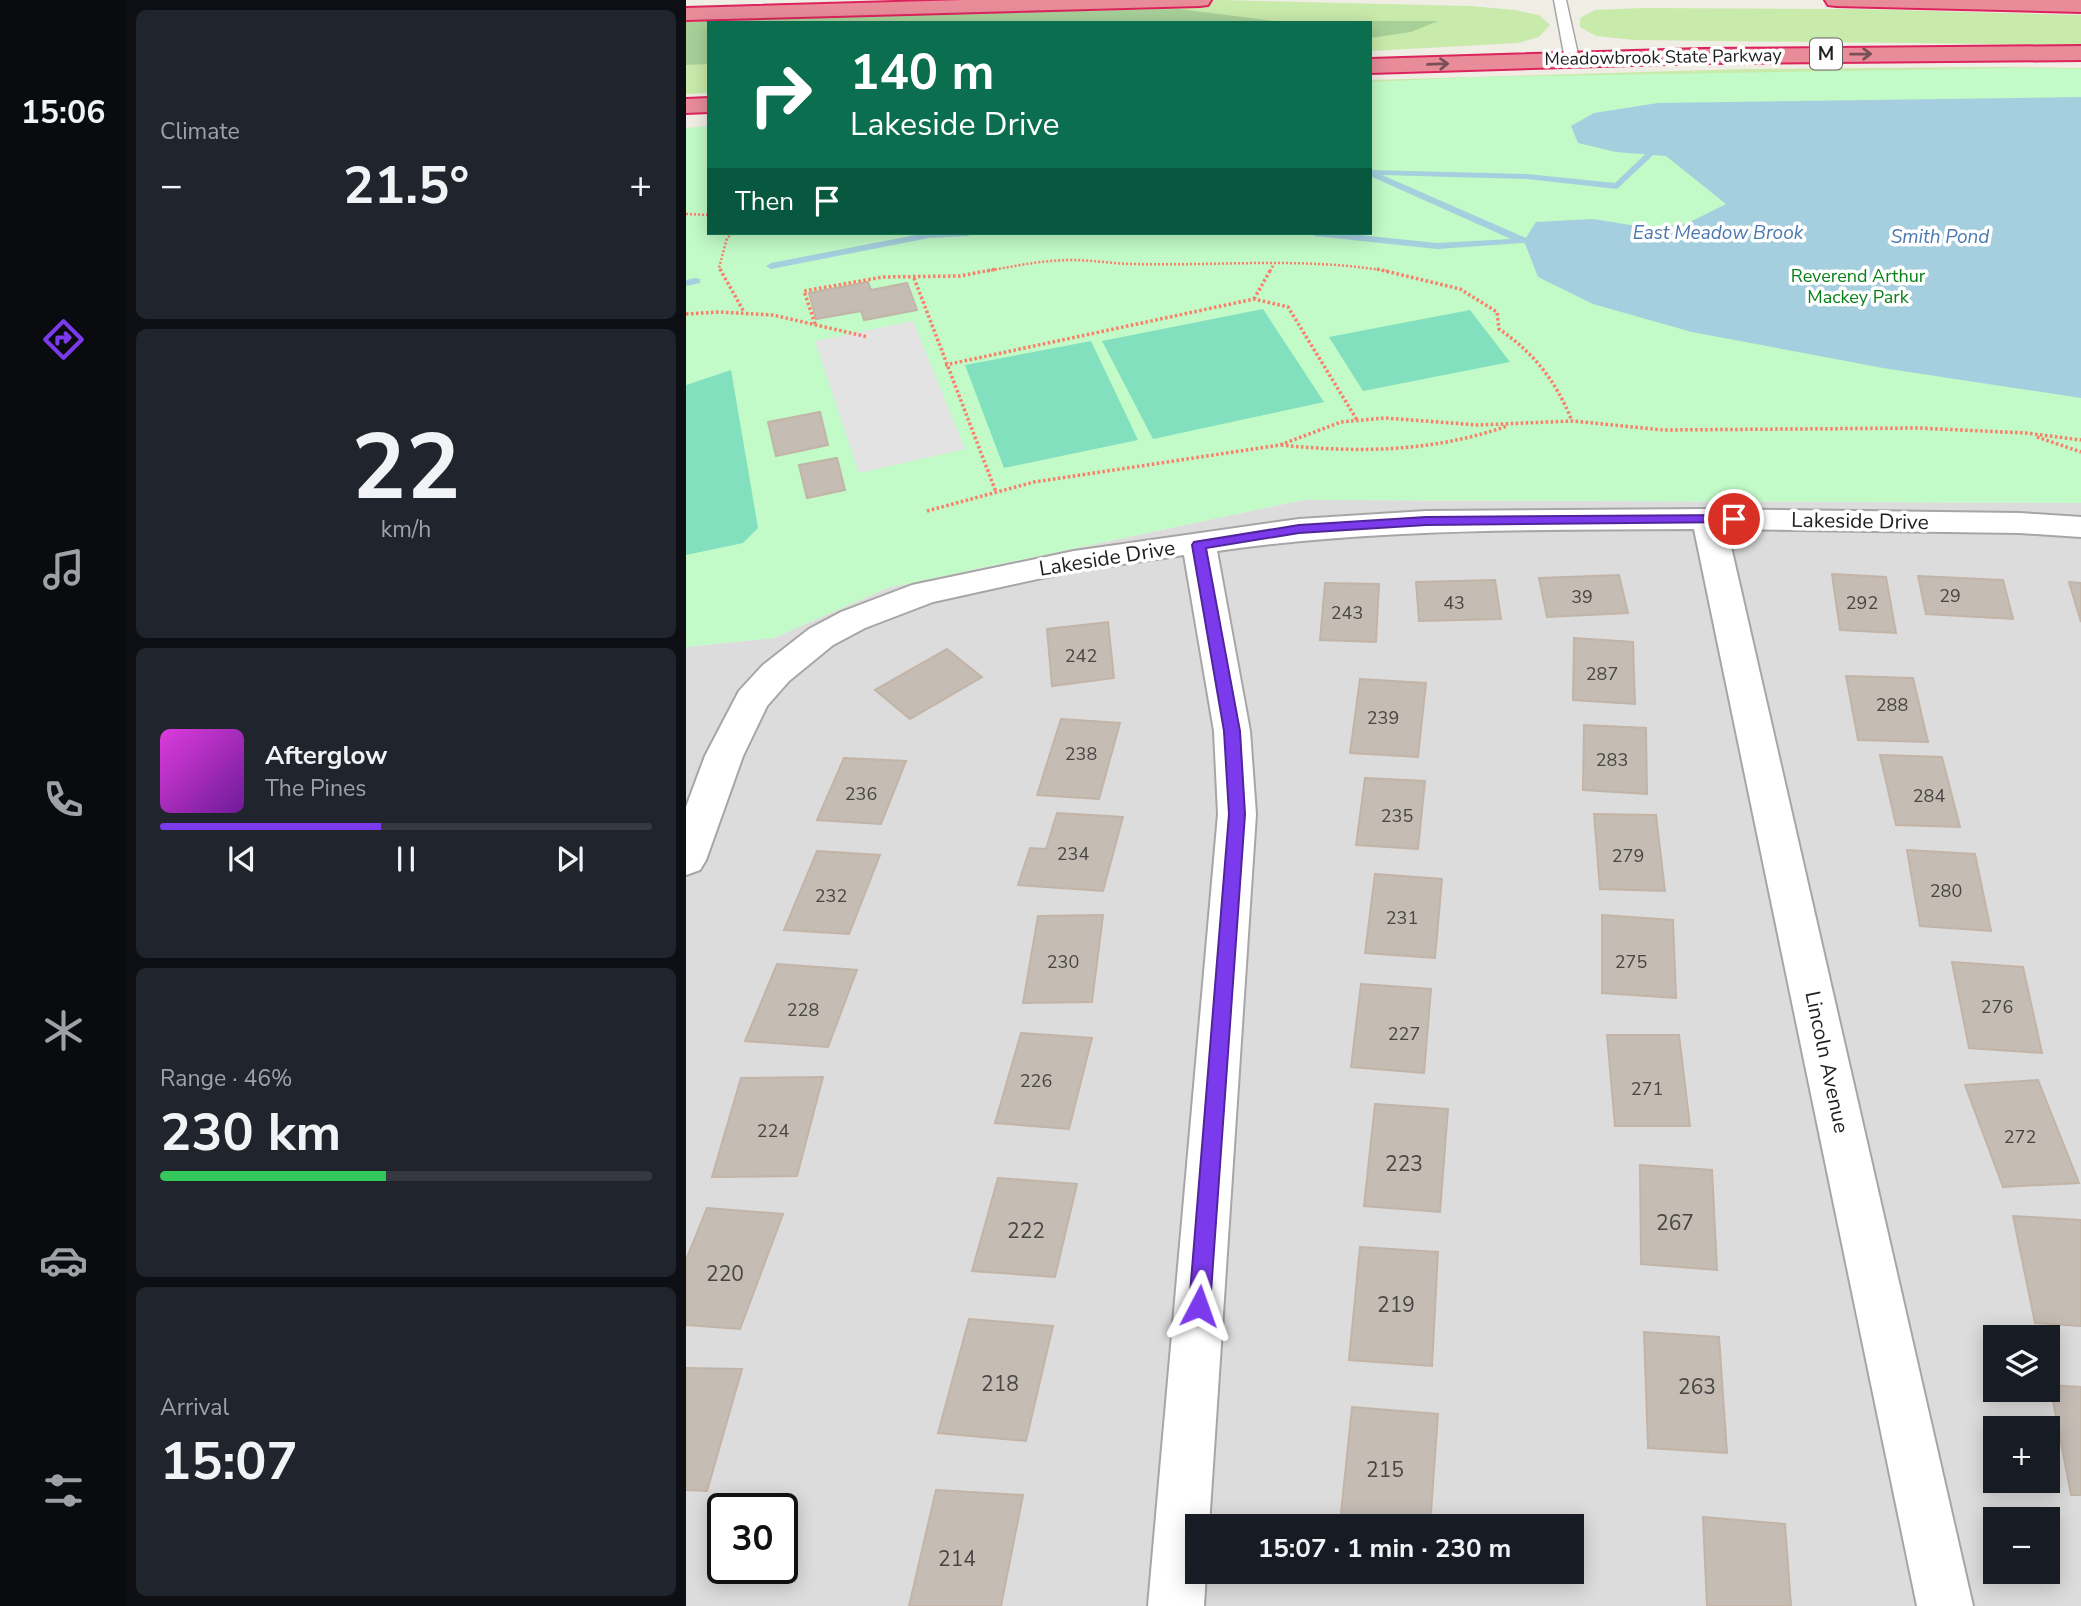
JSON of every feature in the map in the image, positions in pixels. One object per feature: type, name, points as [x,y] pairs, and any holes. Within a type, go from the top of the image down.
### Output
[{"type":"highway","points":[[686,4],[790,0]]},
{"type":"highway","points":[[686,14],[1200,0]]},
{"type":"highway","points":[[1836,0],[2081,6]]},
{"type":"highway","name":"Meadowbrook State Parkway","points":[[1372,66],[1572,59],[1964,52],[2081,53]]},
{"type":"highway","points":[[686,106],[707,104]]},
{"type":"street","name":"Lakeside Drive","points":[[686,860],[724,756],[752,700],[776,673],[821,637],[853,620],[924,593],[1061,564],[1299,529],[1426,521],[1708,519],[2020,523],[2081,527]]},
{"type":"street","name":"Lincoln Avenue","points":[[1708,519],[1945,1606]]},
{"type":"street","points":[[1176,1606],[1237,814],[1232,731],[1199,545]]},
{"type":"lane","points":[[1560,0],[1572,59]]},
{"type":"path","points":[[686,214],[707,215]]},
{"type":"path","points":[[731,235],[727,238],[719,268],[745,313]]},
{"type":"path","points":[[815,324],[804,291],[883,277],[960,276],[1031,263],[1071,260],[1136,264],[1243,261],[1363,267],[1404,274],[1460,289],[1497,312],[1499,329],[1535,357],[1556,382],[1572,421]]},
{"type":"path","points":[[1254,299],[1274,264]]},
{"type":"path","points":[[914,278],[945,365],[996,492]]},
{"type":"path","points":[[945,365],[1254,299],[1288,307],[1357,420]]},
{"type":"path","points":[[686,314],[773,315],[868,337]]},
{"type":"path","points":[[927,511],[1034,482],[1280,445],[1341,422],[1385,418],[1510,425],[1572,421],[1700,431],[1917,428],[2026,433],[2081,440]]},
{"type":"path","points":[[1280,445],[1328,451],[1381,450],[1446,442],[1486,434],[1510,425]]},
{"type":"path","points":[[2026,433],[2081,452]]},
{"type":"shaded area","points":[[913,321],[965,449],[859,473],[815,341]]},
{"type":"shaded area","points":[[1303,500],[2081,503],[2081,1606],[686,1606],[686,647],[774,638],[887,588]]},
{"type":"green space","points":[[1220,0],[1470,6],[1539,15],[1550,25],[1539,37],[1518,43],[1372,51],[1372,21],[707,21],[707,93],[686,94],[686,17],[848,8]]},
{"type":"green space","points":[[1179,9],[1274,21],[710,21]]},
{"type":"green space","points":[[1855,9],[2081,15],[2081,45],[1635,40],[1596,36],[1580,27],[1580,18],[1595,10]]},
{"type":"green space","points":[[707,21],[707,64],[686,65],[686,22]]},
{"type":"green space","points":[[1372,21],[1438,21],[1411,32],[1372,38]]},
{"type":"green space","points":[[2081,68],[2081,75],[1372,88],[1372,80],[1746,69]]},
{"type":"green space","name":"Reverend Arthur Mackey Park","points":[[2081,69],[2081,503],[1303,500],[887,588],[774,638],[686,647],[686,128],[707,126],[707,235],[1372,235],[1372,82],[1476,77]]},
{"type":"green space","points":[[1263,309],[1324,402],[1153,439],[1102,341]]},
{"type":"green space","points":[[1470,310],[1510,362],[1363,391],[1329,337]]},
{"type":"green space","points":[[1091,341],[1138,440],[1004,468],[965,365]]},
{"type":"green space","points":[[731,370],[758,528],[743,543],[686,555],[686,385]]},
{"type":"water","name":"Smith Pond","points":[[2081,97],[2081,398],[1883,368],[1692,332],[1593,304],[1538,277],[1524,241],[1536,222],[1593,219],[1649,228],[1686,224],[1726,204],[1666,156],[1616,152],[1578,143],[1571,126],[1594,113],[1658,103]]},
{"type":"building","points":[[868,282],[871,290],[907,283],[917,310],[864,320],[861,311],[816,319],[809,293]]},
{"type":"building","points":[[820,412],[828,445],[776,456],[768,422]]},
{"type":"building","points":[[837,458],[845,490],[807,498],[799,465]]},
{"type":"building","points":[[1832,574],[1886,577],[1896,633],[1840,630]]},
{"type":"building","points":[[1619,575],[1628,613],[1547,617],[1539,578]]},
{"type":"building","points":[[1918,576],[2003,580],[2013,619],[1926,614]]},
{"type":"building","points":[[1495,580],[1501,619],[1419,621],[1416,582]]},
{"type":"building","points":[[2069,582],[2081,583],[2081,622]]},
{"type":"building","points":[[1325,583],[1379,584],[1376,642],[1320,640]]},
{"type":"building","points":[[1108,622],[1114,678],[1052,686],[1047,629]]},
{"type":"building","points":[[1574,638],[1633,642],[1635,704],[1573,700]]},
{"type":"building","points":[[947,649],[982,677],[910,719],[875,690]]},
{"type":"building","points":[[1846,676],[1913,678],[1928,742],[1858,740]]},
{"type":"building","points":[[1360,679],[1426,683],[1418,757],[1350,753]]},
{"type":"building","points":[[1061,719],[1120,723],[1099,799],[1037,795]]},
{"type":"building","points":[[1584,725],[1646,728],[1647,794],[1583,790]]},
{"type":"building","points":[[1880,755],[1942,757],[1960,827],[1896,825]]},
{"type":"building","points":[[844,758],[906,761],[881,824],[817,820]]},
{"type":"building","points":[[1365,778],[1425,781],[1418,849],[1356,845]]},
{"type":"building","points":[[1057,813],[1123,817],[1103,891],[1018,885],[1030,848],[1046,849]]},
{"type":"building","points":[[1594,814],[1656,815],[1665,891],[1600,889]]},
{"type":"building","points":[[1907,850],[1975,854],[1991,931],[1920,926]]},
{"type":"building","points":[[817,851],[880,855],[849,934],[784,930]]},
{"type":"building","points":[[1375,874],[1442,879],[1435,958],[1365,953]]},
{"type":"building","points":[[1103,915],[1092,1002],[1023,1003],[1038,916]]},
{"type":"building","points":[[1602,915],[1673,920],[1676,998],[1602,993]]},
{"type":"building","points":[[1952,962],[2023,967],[2042,1053],[1969,1048]]},
{"type":"building","points":[[777,964],[857,970],[828,1047],[745,1041]]},
{"type":"building","points":[[1361,984],[1431,989],[1424,1073],[1351,1067]]},
{"type":"building","points":[[1021,1033],[1092,1038],[1069,1129],[995,1123]]},
{"type":"building","points":[[1607,1035],[1679,1035],[1690,1126],[1615,1126]]},
{"type":"building","points":[[823,1077],[797,1176],[712,1177],[741,1078]]},
{"type":"building","points":[[2038,1080],[2079,1183],[2003,1187],[1965,1085]]},
{"type":"building","points":[[1375,1104],[1448,1109],[1440,1212],[1364,1206]]},
{"type":"building","points":[[1640,1165],[1712,1170],[1717,1270],[1641,1264]]},
{"type":"building","points":[[998,1178],[1077,1184],[1055,1277],[972,1271]]},
{"type":"building","points":[[707,1208],[783,1214],[740,1329],[686,1325],[686,1260]]},
{"type":"building","points":[[2013,1216],[2081,1220],[2081,1326],[2035,1323]]},
{"type":"building","points":[[1360,1247],[1438,1252],[1432,1366],[1349,1360]]},
{"type":"building","points":[[969,1319],[1053,1326],[1026,1441],[938,1433]]},
{"type":"building","points":[[1644,1332],[1719,1337],[1727,1453],[1648,1448]]},
{"type":"building","points":[[686,1368],[742,1369],[707,1491],[686,1490]]},
{"type":"building","points":[[2060,1386],[2081,1387],[2081,1495],[2071,1495],[2060,1437],[2060,1416],[2056,1416],[2053,1402],[2060,1402]]},
{"type":"building","points":[[1352,1407],[1438,1414],[1431,1514],[1341,1514]]},
{"type":"building","points":[[936,1490],[1023,1495],[1001,1606],[909,1606]]},
{"type":"building","points":[[1703,1517],[1785,1524],[1791,1606],[1707,1606]]},
{"type":"waterway","points":[[1375,172],[1527,176],[1617,186],[1662,143]]},
{"type":"waterway","name":"East Meadow Brook","points":[[1372,174],[1524,241],[1540,243]]},
{"type":"waterway","points":[[771,266],[929,235]]},
{"type":"waterway","points":[[1334,235],[1437,246],[1520,241]]},
{"type":"waterway","points":[[686,283],[696,281]]},
{"type":"route","points":[[1199,1306],[1237,814],[1232,731],[1199,545],[1299,529],[1426,521],[1734,519]]}]
